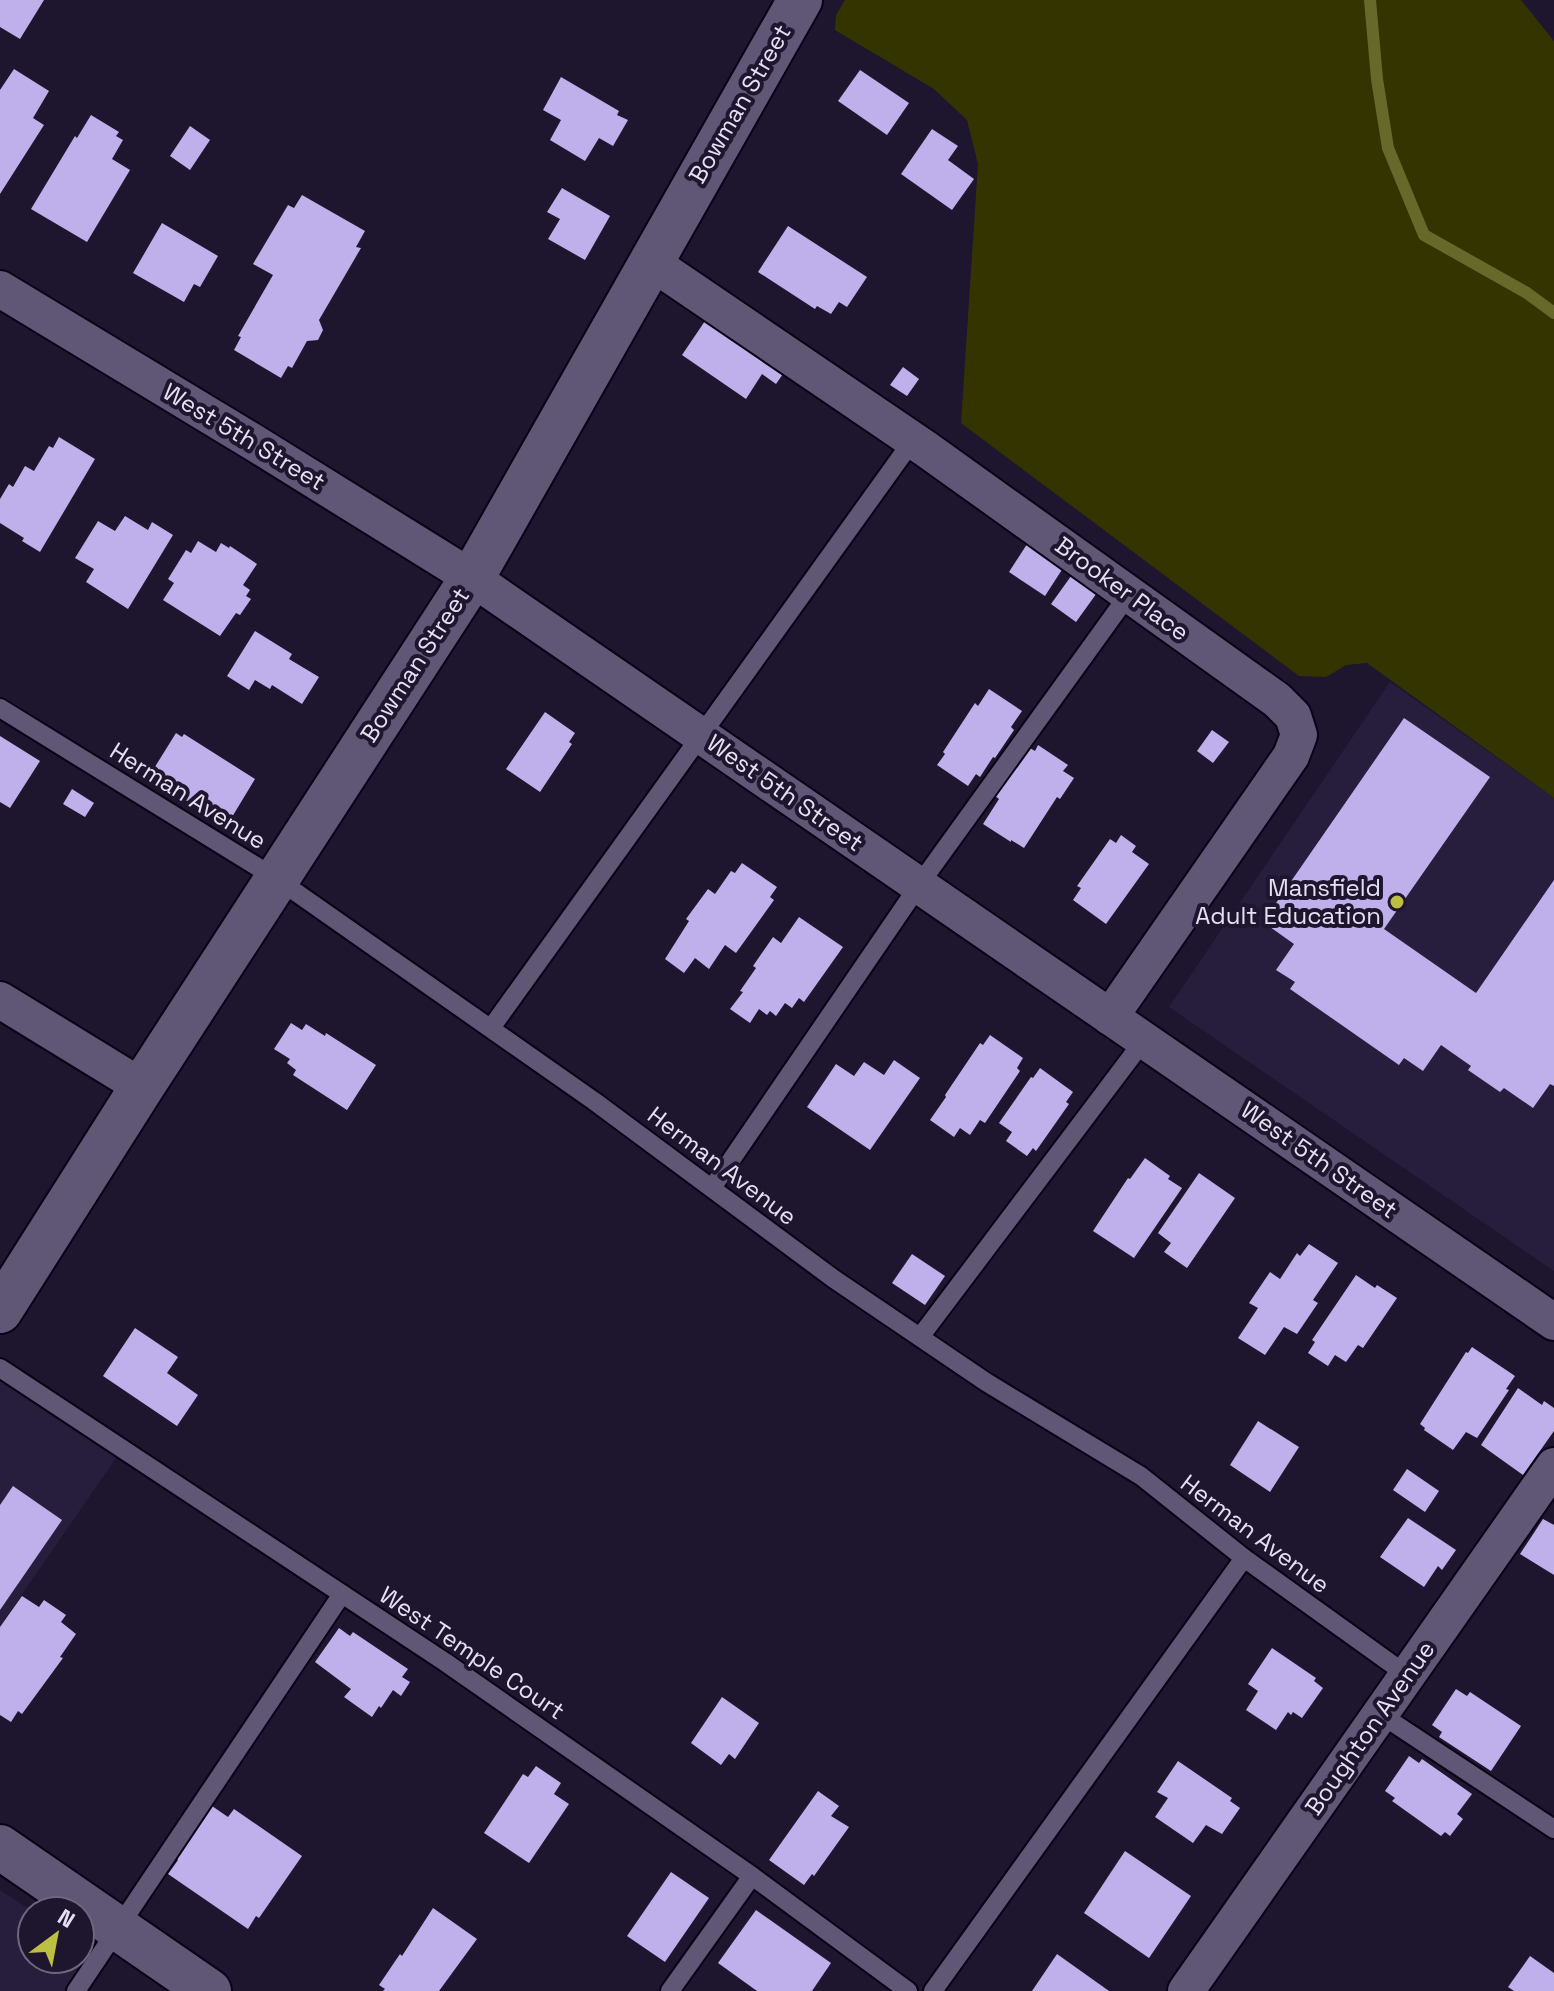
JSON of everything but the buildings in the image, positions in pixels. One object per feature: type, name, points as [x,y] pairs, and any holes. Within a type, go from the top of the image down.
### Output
[{"type":"street","name":"Bowman Street","points":[[0,1311],[472,578],[800,0]]},
{"type":"street","name":"Brooker Place","points":[[651,262],[913,440],[1277,700],[1293,716],[1299,735],[1291,756],[1110,1017]]},
{"type":"street","name":"West 5th Street","points":[[0,289],[472,578],[1554,1322]]},
{"type":"street","points":[[0,1000],[142,1087]]},
{"type":"street","name":"Boughton Avenue","points":[[1186,1991],[1554,1466]]},
{"type":"street","points":[[0,1847],[209,1991]]},
{"type":"lane","points":[[491,1028],[913,440]]},
{"type":"lane","points":[[712,1188],[919,885],[1129,594]]},
{"type":"lane","name":"Herman Avenue","points":[[0,708],[277,879],[594,1101],[834,1279],[986,1382],[1141,1476],[1244,1558],[1407,1675]]},
{"type":"lane","points":[[920,1337],[1144,1040]]},
{"type":"lane","name":"West Temple Court","points":[[0,1368],[457,1670],[752,1876],[908,1991]]},
{"type":"lane","points":[[933,1991],[1244,1558]]},
{"type":"lane","points":[[76,1991],[342,1594]]},
{"type":"lane","points":[[1380,1714],[1554,1829]]},
{"type":"lane","points":[[670,1991],[752,1876]]},
{"type":"shaded area","points":[[845,0],[1521,0],[1554,41],[1554,798],[1367,663],[1346,665],[1326,677],[1299,676],[961,423],[978,164],[967,120],[934,89],[835,30],[836,15]]},
{"type":"shaded area","name":"Mansfield Adult Education","points":[[1390,682],[1554,798],[1554,1271],[1169,1007]]},
{"type":"shaded area","points":[[0,1381],[116,1458],[0,1626]]},
{"type":"shaded area","points":[[0,1890],[16,1900],[16,1975],[78,1975],[67,1991],[0,1991]]},
{"type":"waterway","points":[[1370,0],[1377,79],[1388,148],[1424,235],[1527,293],[1554,313]]},
{"type":"place","name":"Mansfield Adult Education","points":[[1397,902]]}]
